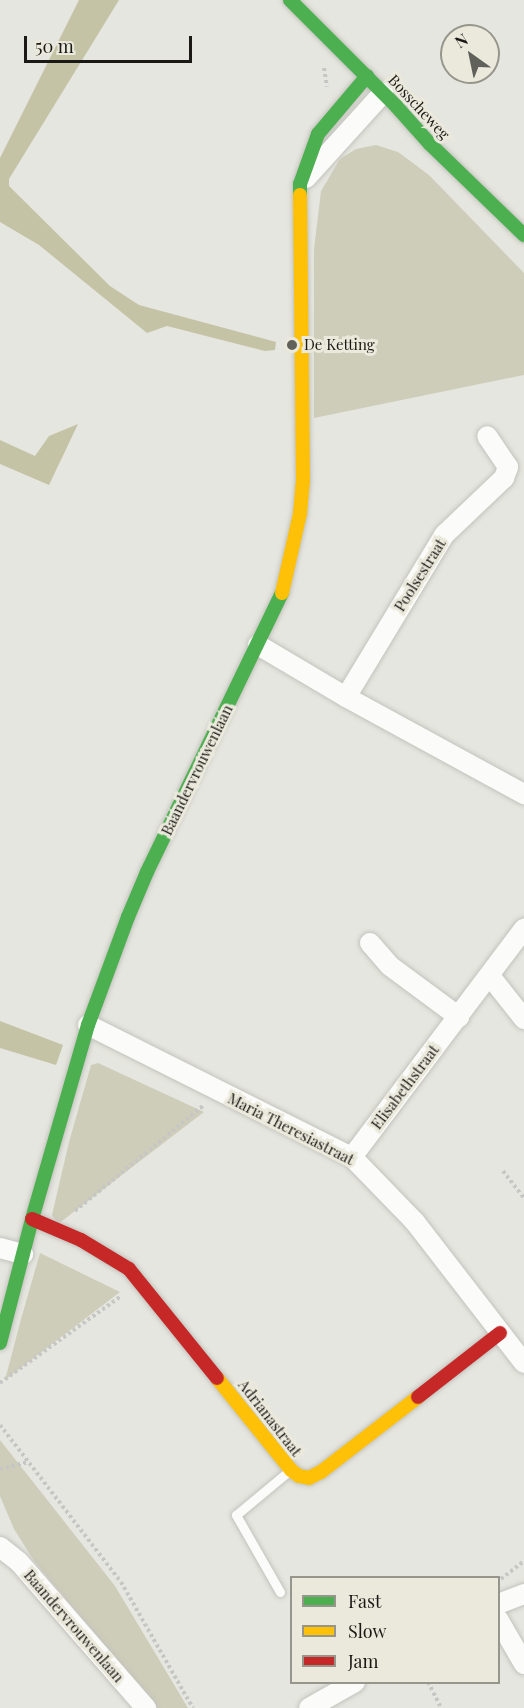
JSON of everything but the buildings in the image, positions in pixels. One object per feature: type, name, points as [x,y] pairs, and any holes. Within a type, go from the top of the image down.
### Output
[{"type":"street","name":"Bosscheweg","points":[[290,0],[367,76],[430,144],[524,235]]},
{"type":"street","name":"Baandervrouwenlaan","points":[[0,1343],[32,1219],[88,1025],[147,872],[281,596],[300,514],[303,482],[300,184],[318,134],[367,76]]},
{"type":"street","points":[[300,184],[383,93]]},
{"type":"street","name":"Poolsestraat","points":[[346,697],[444,535],[504,478],[508,467],[487,436]]},
{"type":"street","points":[[258,645],[346,697],[524,794]]},
{"type":"street","name":"Elisabethstraat","points":[[352,1157],[524,929]]},
{"type":"street","points":[[370,943],[390,966],[459,1017]]},
{"type":"street","points":[[490,976],[524,1019]]},
{"type":"street","name":"Maria Theresiastraat","points":[[88,1025],[352,1157],[415,1222],[524,1363]]},
{"type":"street","name":"Adrianastraat","points":[[32,1219],[109,1256],[141,1281],[291,1470],[299,1476],[309,1478],[321,1472],[500,1333]]},
{"type":"street","points":[[0,1248],[23,1254]]},
{"type":"street","name":"Baandervrouwenlaan","points":[[0,1547],[18,1562],[146,1708]]},
{"type":"street","points":[[500,1603],[524,1594]]},
{"type":"street","points":[[500,1622],[524,1664]]},
{"type":"street","points":[[309,1708],[353,1684]]},
{"type":"lane","points":[[280,1592],[236,1515],[291,1470]]},
{"type":"path","points":[[54,1228],[221,1092]]},
{"type":"path","points":[[503,1172],[524,1198]]},
{"type":"path","points":[[0,1383],[141,1281]]},
{"type":"path","points":[[0,1425],[121,1582],[193,1708]]},
{"type":"path","points":[[0,1469],[29,1462]]},
{"type":"path","points":[[500,1579],[524,1561]]},
{"type":"path","points":[[429,1684],[441,1708]]},
{"type":"green space","points":[[376,145],[398,152],[429,175],[524,273],[524,375],[314,418],[314,249],[321,191],[340,159],[356,149]]},
{"type":"green space","points":[[98,1063],[204,1112],[58,1224],[52,1215],[69,1142],[91,1065]]},
{"type":"green space","points":[[40,1253],[120,1292],[5,1380],[21,1319]]},
{"type":"green space","points":[[0,1440],[115,1586],[188,1708],[157,1708],[34,1561],[14,1529],[0,1496]]},
{"type":"shaded area","points":[[79,0],[119,0],[9,179],[9,186],[110,286],[139,305],[276,342],[275,350],[265,351],[167,326],[147,333],[39,245],[0,222],[0,158]]},
{"type":"shaded area","points":[[78,424],[49,485],[0,464],[0,440],[35,456],[49,436]]},
{"type":"shaded area","points":[[0,1021],[63,1045],[56,1065],[0,1048]]},
{"type":"traffic: fast","points":[[290,0],[396,106],[430,144],[524,235]]},
{"type":"traffic: fast","points":[[300,195],[300,184],[318,134],[367,76]]},
{"type":"traffic: fast","points":[[0,1343],[32,1219],[88,1025],[128,917],[147,872],[282,593]]},
{"type":"traffic: slow","points":[[282,593],[300,514],[303,482],[300,195]]},
{"type":"traffic: slow","points":[[217,1378],[291,1470],[299,1476],[309,1478],[321,1472],[418,1397]]},
{"type":"traffic: jam","points":[[32,1219],[81,1240],[129,1269],[217,1378]]},
{"type":"traffic: jam","points":[[418,1397],[500,1333]]},
{"type":"place","name":"De Ketting","points":[[292,345]]}]
